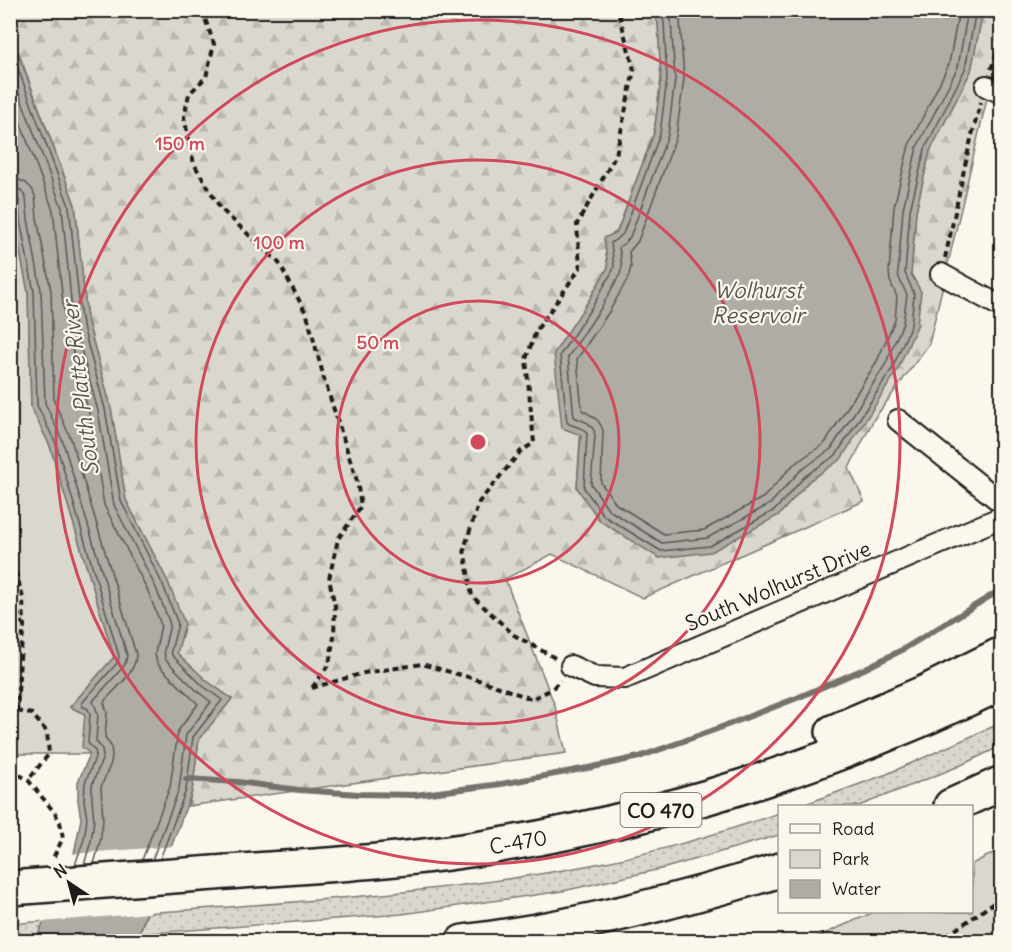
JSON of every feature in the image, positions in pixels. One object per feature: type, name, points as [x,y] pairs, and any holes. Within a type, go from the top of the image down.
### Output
[{"type":"highway","points":[[302,867],[340,848],[444,837],[509,826],[594,808],[684,784],[853,724],[1002,654]]},
{"type":"highway","name":"C-470","points":[[17,898],[214,873],[302,867],[493,847],[581,829],[724,793],[810,765],[928,717],[1002,683]]},
{"type":"highway","points":[[955,805],[1002,783]]},
{"type":"highway","points":[[973,815],[1002,807]]},
{"type":"highway","points":[[463,942],[638,910],[778,871]]},
{"type":"street","points":[[941,274],[1002,307]]},
{"type":"street","points":[[898,420],[1002,502]]},
{"type":"street","name":"South Wolhurst Drive","points":[[571,666],[595,677],[625,678],[1002,517]]},
{"type":"path","points":[[202,10],[214,44],[207,77],[189,94],[184,117],[194,164],[221,208],[279,263],[307,315],[325,382],[357,481],[361,506],[338,539],[329,579],[335,606],[334,637],[329,664],[312,688],[364,673],[422,664],[482,681],[532,699],[552,689],[571,666],[514,635],[472,596],[464,549],[479,502],[521,451],[534,443],[526,359],[536,331],[580,268],[577,224],[616,154],[634,70],[618,10]]},
{"type":"path","points":[[941,274],[970,138],[994,90],[1002,40]]},
{"type":"path","points":[[10,551],[23,598],[24,626],[17,711]]},
{"type":"path","points":[[10,592],[11,601],[24,626]]},
{"type":"path","points":[[10,716],[17,711],[33,714],[47,732],[49,754],[28,780]]},
{"type":"path","points":[[10,769],[28,780],[60,822],[63,838],[49,865]]},
{"type":"path","points":[[938,942],[1002,897]]},
{"type":"path","points":[[10,931],[17,898]]},
{"type":"green space","points":[[10,11],[652,11],[658,23],[661,79],[654,133],[617,232],[604,239],[608,267],[589,300],[577,488],[779,515],[809,481],[841,459],[921,292],[911,274],[916,211],[930,151],[971,71],[983,11],[1001,11],[1002,55],[989,90],[929,344],[874,419],[849,468],[864,501],[643,598],[552,554],[505,579],[555,706],[566,753],[188,806],[199,739],[232,699],[207,681],[177,653],[184,624],[168,582],[126,500],[111,408],[87,319],[75,205],[11,32]]},
{"type":"green space","points":[[10,163],[14,221],[28,292],[31,407],[50,446],[114,657],[70,707],[85,714],[90,754],[11,754]]},
{"type":"green space","points":[[1001,723],[1001,746],[957,767],[862,805],[803,805],[887,774]]},
{"type":"green space","points":[[778,813],[778,835],[665,868],[563,891],[402,914],[139,934],[147,913],[425,890],[480,883],[615,860],[710,836]]},
{"type":"green space","points":[[1001,849],[1001,941],[808,941],[872,913],[973,913],[973,863]]},
{"type":"green space","points":[[45,921],[35,941],[11,942],[11,924]]},
{"type":"water","name":"Wolhurst Reservoir","points":[[652,11],[983,11],[971,71],[930,151],[916,211],[911,274],[921,292],[917,326],[897,371],[841,459],[809,481],[779,515],[711,552],[659,558],[600,521],[577,488],[581,435],[562,428],[554,353],[608,267],[604,238],[617,232],[654,133],[661,79],[658,23]]},
{"type":"water","name":"South Platte River","points":[[10,32],[75,205],[87,319],[111,408],[126,500],[168,582],[185,624],[177,653],[207,681],[232,699],[199,739],[192,791],[136,941],[35,941],[74,854],[81,819],[78,782],[90,754],[82,747],[85,714],[70,707],[114,657],[50,446],[31,407],[28,292],[14,221]]},
{"type":"pier","points":[[175,846],[150,913],[41,922],[70,854]]},
{"type":"pier","points":[[139,934],[142,934],[140,942],[48,941]]},
{"type":"waterway","points":[[186,779],[238,782],[299,790],[415,795],[501,784],[639,757],[797,698],[864,669],[902,650],[1002,589]]}]
